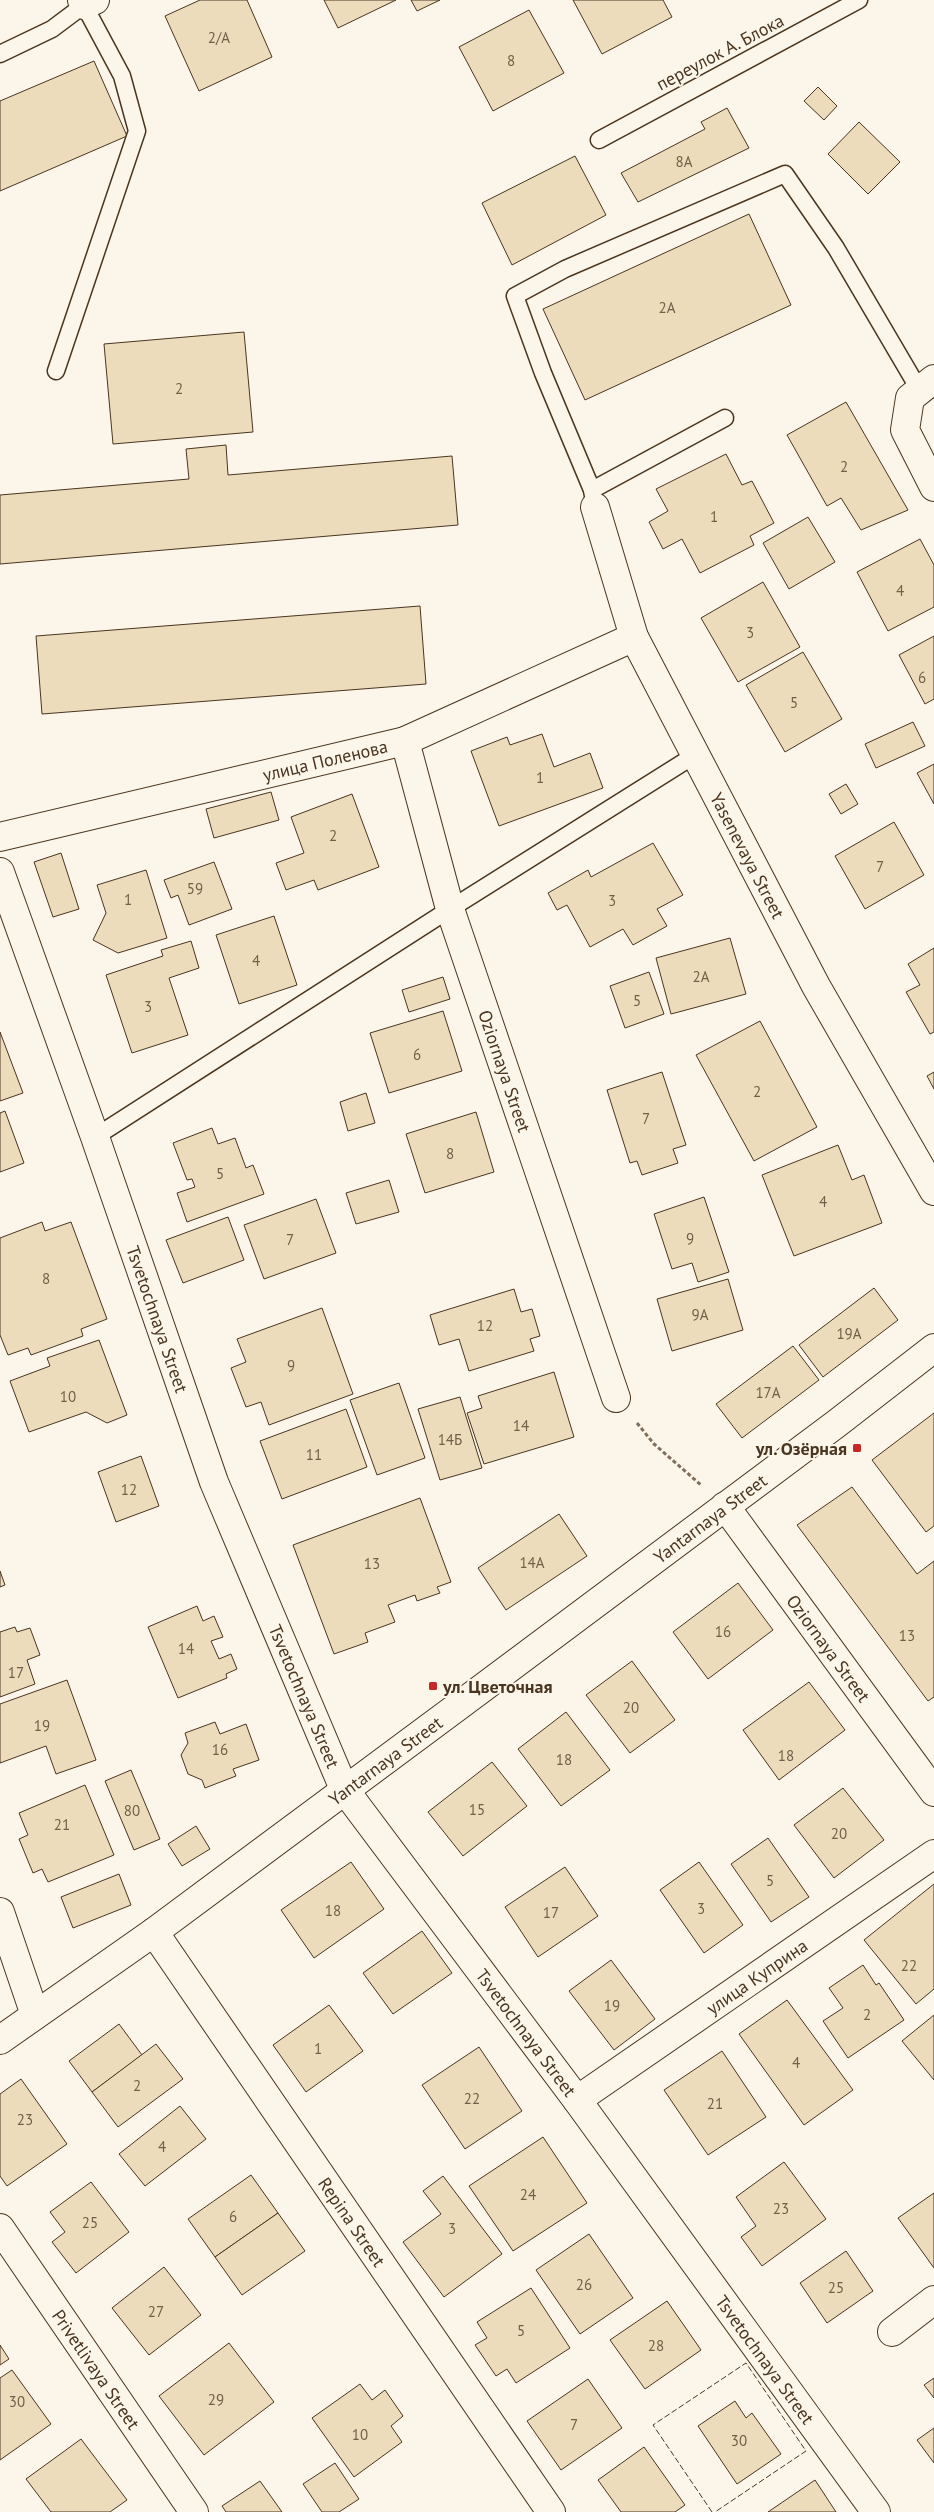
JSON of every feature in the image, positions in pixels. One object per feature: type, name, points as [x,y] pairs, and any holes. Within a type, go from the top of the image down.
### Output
[{"type":"street","points":[[927,385],[910,398],[905,430],[934,487]]},
{"type":"street","name":"Yasenevaya Street","points":[[593,499],[634,637],[816,986],[934,1191]]},
{"type":"street","name":"улица Поленова","points":[[0,837],[405,741],[634,637]]},
{"type":"street","name":"Oziornaya Street","points":[[405,741],[450,909],[616,1398]]},
{"type":"street","name":"Tsvetochnaya Street","points":[[0,872],[95,1137],[214,1482],[344,1789],[577,2100],[876,2512]]},
{"type":"street","name":"Yantarnaya Street","points":[[0,2040],[154,1932],[836,1424],[934,1348]]},
{"type":"street","name":"Oziornaya Street","points":[[724,1506],[934,1792]]},
{"type":"street","name":"улица Куприна","points":[[577,2100],[934,1854]]},
{"type":"street","points":[[0,1912],[35,2015]]},
{"type":"street","name":"Repina Street","points":[[154,1932],[551,2512]]},
{"type":"street","name":"Privetlivaya Street","points":[[0,2228],[194,2512]]},
{"type":"street","points":[[892,2332],[934,2300]]},
{"type":"lane","name":"переулок А. Блока","points":[[600,140],[859,0]]},
{"type":"lane","points":[[0,54],[52,29],[87,2],[122,76],[137,131],[56,371]]},
{"type":"lane","points":[[725,418],[593,499],[515,296],[565,269],[785,174],[927,385]]},
{"type":"lane","points":[[95,1137],[694,755]]},
{"type":"path","points":[[616,1398],[654,1444],[724,1506]]},
{"type":"building","points":[[200,0],[247,0],[272,57],[199,91],[165,16]]},
{"type":"building","points":[[324,0],[396,0],[338,28]]},
{"type":"building","points":[[411,0],[440,0],[417,11]]},
{"type":"building","points":[[573,0],[663,0],[672,17],[602,54]]},
{"type":"building","points":[[529,10],[564,73],[493,111],[459,47]]},
{"type":"building","points":[[94,61],[127,136],[0,191],[0,101]]},
{"type":"building","points":[[818,87],[837,106],[824,120],[804,101]]},
{"type":"building","points":[[727,108],[749,148],[638,202],[621,173],[705,129],[701,122]]},
{"type":"building","points":[[859,122],[900,162],[868,194],[828,154]]},
{"type":"building","points":[[575,156],[606,215],[512,265],[482,203]]},
{"type":"building","points":[[749,214],[791,305],[585,400],[543,309]]},
{"type":"building","points":[[244,332],[253,432],[113,444],[104,344]]},
{"type":"building","points":[[846,402],[908,510],[861,530],[841,498],[827,506],[787,435]]},
{"type":"building","points":[[226,445],[228,475],[452,456],[458,525],[0,564],[0,495],[189,479],[186,449]]},
{"type":"building","points":[[726,454],[742,485],[752,481],[774,523],[750,536],[754,545],[700,573],[682,539],[663,549],[649,522],[668,511],[656,489]]},
{"type":"building","points":[[808,517],[835,562],[789,589],[763,543]]},
{"type":"building","points":[[920,539],[934,565],[934,607],[888,631],[857,572]]},
{"type":"building","points":[[763,582],[800,647],[738,682],[701,618]]},
{"type":"building","points":[[420,606],[426,684],[42,714],[36,636]]},
{"type":"building","points":[[934,636],[934,699],[925,704],[899,655]]},
{"type":"building","points":[[803,652],[842,719],[785,752],[746,685]]},
{"type":"building","points":[[913,722],[925,746],[876,768],[865,744]]},
{"type":"building","points":[[542,734],[554,767],[590,753],[603,788],[499,826],[471,751],[507,737],[510,745]]},
{"type":"building","points":[[934,764],[934,804],[917,773]]},
{"type":"building","points":[[846,784],[858,804],[841,814],[829,794]]},
{"type":"building","points":[[271,792],[279,820],[214,838],[206,809]]},
{"type":"building","points":[[352,794],[379,867],[318,890],[314,880],[286,890],[276,863],[304,853],[291,817]]},
{"type":"building","points":[[894,822],[924,875],[865,909],[835,856]]},
{"type":"building","points":[[653,843],[683,895],[657,909],[667,926],[633,945],[623,929],[590,947],[567,905],[557,910],[548,893],[588,870],[591,877]]},
{"type":"building","points":[[61,853],[79,909],[53,917],[34,862]]},
{"type":"building","points":[[214,862],[232,909],[189,925],[178,895],[171,898],[164,880]]},
{"type":"building","points":[[146,870],[167,938],[118,953],[93,940],[106,913],[97,885]]},
{"type":"building","points":[[274,916],[297,985],[239,1004],[216,935]]},
{"type":"building","points":[[730,938],[746,994],[671,1014],[656,958]]},
{"type":"building","points":[[191,941],[199,968],[169,978],[188,1035],[132,1053],[106,975],[163,956],[161,950]]},
{"type":"building","points":[[934,948],[934,1032],[930,1034],[906,992],[920,985],[908,964]]},
{"type":"building","points":[[649,972],[664,1014],[625,1028],[610,986]]},
{"type":"building","points":[[443,977],[450,999],[409,1012],[402,990]]},
{"type":"building","points":[[443,1011],[462,1071],[389,1093],[370,1033]]},
{"type":"building","points":[[760,1021],[817,1127],[754,1161],[696,1055]]},
{"type":"building","points":[[0,1032],[23,1093],[0,1101]]},
{"type":"building","points":[[662,1072],[686,1145],[673,1149],[678,1163],[642,1175],[637,1161],[630,1163],[607,1090]]},
{"type":"building","points":[[934,1072],[934,1089],[927,1076]]},
{"type":"building","points":[[366,1093],[375,1123],[348,1131],[340,1102]]},
{"type":"building","points":[[5,1111],[24,1163],[0,1172],[0,1113]]},
{"type":"building","points":[[476,1112],[494,1172],[425,1193],[406,1134]]},
{"type":"building","points":[[212,1128],[218,1144],[235,1138],[246,1168],[253,1165],[264,1194],[187,1222],[177,1193],[195,1187],[192,1179],[187,1180],[173,1143]]},
{"type":"building","points":[[838,1145],[852,1180],[864,1175],[882,1223],[794,1256],[762,1175]]},
{"type":"building","points":[[389,1180],[399,1212],[356,1224],[346,1193]]},
{"type":"building","points":[[704,1197],[729,1272],[698,1282],[692,1263],[672,1269],[654,1214]]},
{"type":"building","points":[[316,1199],[336,1253],[264,1279],[244,1225]]},
{"type":"building","points":[[228,1217],[244,1260],[183,1283],[166,1240]]},
{"type":"building","points":[[42,1222],[45,1231],[71,1222],[107,1319],[81,1329],[83,1336],[31,1355],[28,1348],[8,1355],[0,1335],[0,1238]]},
{"type":"building","points":[[728,1279],[743,1330],[672,1351],[657,1299]]},
{"type":"building","points":[[874,1288],[898,1320],[823,1377],[799,1345]]},
{"type":"building","points":[[514,1289],[521,1312],[532,1309],[540,1336],[530,1339],[534,1351],[469,1371],[459,1339],[439,1345],[430,1315]]},
{"type":"building","points":[[322,1308],[353,1394],[269,1425],[261,1402],[246,1407],[231,1368],[246,1362],[237,1339]]},
{"type":"building","points":[[99,1340],[127,1415],[107,1423],[86,1412],[29,1432],[10,1381],[50,1366],[47,1358]]},
{"type":"building","points":[[793,1346],[819,1380],[742,1438],[716,1404]]},
{"type":"building","points":[[554,1372],[574,1437],[484,1464],[467,1413],[482,1408],[478,1396]]},
{"type":"building","points":[[399,1383],[425,1458],[377,1475],[350,1400]]},
{"type":"building","points":[[460,1397],[482,1468],[440,1480],[418,1409]]},
{"type":"building","points":[[346,1409],[367,1467],[282,1499],[260,1441]]},
{"type":"building","points":[[934,1413],[934,1526],[926,1532],[872,1460]]},
{"type":"building","points":[[141,1456],[159,1506],[116,1522],[98,1472]]},
{"type":"building","points":[[852,1487],[917,1574],[934,1561],[934,1697],[928,1701],[797,1525]]},
{"type":"building","points":[[420,1498],[451,1582],[437,1587],[440,1593],[417,1601],[415,1595],[388,1605],[395,1622],[365,1633],[368,1642],[334,1654],[293,1545]]},
{"type":"building","points":[[559,1514],[587,1556],[506,1610],[478,1568]]},
{"type":"building","points":[[0,1571],[5,1585],[0,1587]]},
{"type":"building","points":[[738,1583],[773,1630],[708,1679],[673,1632]]},
{"type":"building","points":[[197,1606],[203,1621],[214,1616],[223,1637],[211,1641],[219,1659],[231,1654],[237,1669],[226,1674],[227,1678],[178,1698],[148,1627]]},
{"type":"building","points":[[15,1627],[17,1632],[30,1628],[40,1655],[27,1660],[35,1684],[0,1697],[0,1632]]},
{"type":"building","points":[[632,1661],[675,1720],[630,1753],[586,1695]]},
{"type":"building","points":[[67,1680],[96,1760],[56,1774],[46,1746],[0,1763],[0,1704]]},
{"type":"building","points":[[809,1682],[845,1730],[779,1780],[743,1730]]},
{"type":"building","points":[[566,1712],[610,1770],[561,1806],[518,1749]]},
{"type":"building","points":[[215,1722],[220,1734],[246,1724],[259,1760],[233,1769],[236,1776],[205,1788],[202,1780],[188,1774],[181,1755],[188,1743],[185,1733]]},
{"type":"building","points":[[492,1762],[527,1806],[463,1856],[428,1812]]},
{"type":"building","points":[[131,1770],[160,1839],[134,1850],[105,1781]]},
{"type":"building","points":[[85,1785],[114,1855],[48,1882],[42,1869],[33,1873],[19,1839],[28,1835],[19,1813]]},
{"type":"building","points":[[843,1788],[884,1840],[834,1878],[794,1825]]},
{"type":"building","points":[[196,1826],[210,1849],[182,1866],[168,1844]]},
{"type":"building","points":[[768,1838],[809,1897],[771,1922],[731,1864]]},
{"type":"building","points":[[351,1862],[384,1909],[314,1958],[281,1910]]},
{"type":"building","points":[[699,1862],[743,1925],[704,1953],[660,1890]]},
{"type":"building","points":[[565,1867],[598,1916],[538,1957],[505,1907]]},
{"type":"building","points":[[119,1874],[131,1905],[73,1928],[61,1897]]},
{"type":"building","points":[[934,1884],[934,1989],[916,2004],[864,1940]]},
{"type":"building","points":[[422,1931],[452,1973],[393,2014],[363,1973]]},
{"type":"building","points":[[611,1960],[655,2019],[614,2050],[569,1991]]},
{"type":"building","points":[[863,1965],[876,1985],[879,1983],[904,2020],[848,2058],[823,2021],[843,2008],[829,1988]]},
{"type":"building","points":[[787,2000],[853,2090],[804,2125],[739,2034]]},
{"type":"building","points":[[329,2005],[363,2051],[306,2092],[273,2045]]},
{"type":"building","points":[[934,2015],[934,2080],[902,2041]]},
{"type":"building","points":[[119,2024],[142,2055],[92,2092],[69,2061]]},
{"type":"building","points":[[156,2044],[183,2079],[118,2127],[92,2092]]},
{"type":"building","points":[[479,2047],[522,2111],[465,2149],[422,2085]]},
{"type":"building","points":[[722,2051],[766,2117],[708,2155],[664,2090]]},
{"type":"building","points":[[21,2079],[67,2144],[7,2186],[0,2176],[0,2094]]},
{"type":"building","points":[[180,2106],[206,2139],[145,2186],[119,2154]]},
{"type":"building","points":[[543,2137],[587,2203],[513,2251],[469,2186]]},
{"type":"building","points":[[784,2162],[826,2219],[762,2266],[741,2237],[756,2226],[736,2197]]},
{"type":"building","points":[[251,2175],[278,2213],[215,2257],[188,2219]]},
{"type":"building","points":[[443,2176],[502,2254],[444,2297],[403,2242],[441,2214],[423,2191]]},
{"type":"building","points":[[91,2182],[129,2232],[76,2273],[52,2242],[65,2232],[50,2212]]},
{"type":"building","points":[[934,2193],[934,2268],[898,2218]]},
{"type":"building","points":[[278,2213],[305,2251],[242,2295],[215,2257]]},
{"type":"building","points":[[589,2234],[633,2298],[580,2334],[536,2270]]},
{"type":"building","points":[[846,2251],[873,2291],[827,2323],[800,2283]]},
{"type":"building","points":[[164,2267],[201,2315],[149,2355],[112,2308]]},
{"type":"building","points":[[531,2288],[570,2348],[516,2383],[507,2369],[496,2376],[475,2345],[487,2338],[477,2322]]},
{"type":"building","points":[[667,2301],[701,2350],[645,2389],[610,2340]]},
{"type":"building","points":[[229,2343],[274,2402],[204,2455],[159,2396]]},
{"type":"building","points":[[0,2345],[9,2359],[0,2365]]},
{"type":"building","points":[[12,2370],[51,2424],[0,2460],[0,2378]]},
{"type":"building","points":[[934,2378],[934,2398],[924,2385]]},
{"type":"building","points":[[588,2379],[622,2428],[561,2470],[527,2421]]},
{"type":"building","points":[[360,2384],[372,2400],[385,2390],[403,2416],[391,2426],[402,2442],[354,2477],[312,2418]]},
{"type":"building","points":[[735,2401],[746,2418],[752,2413],[781,2454],[737,2484],[698,2426]]},
{"type":"building","points":[[934,2428],[934,2463],[917,2440]]},
{"type":"building","points":[[81,2439],[127,2500],[110,2512],[51,2512],[26,2479]]},
{"type":"building","points":[[644,2447],[685,2505],[675,2512],[621,2512],[598,2480]]},
{"type":"building","points":[[335,2463],[359,2499],[339,2512],[322,2512],[303,2484]]},
{"type":"building","points":[[815,2480],[836,2512],[768,2512]]},
{"type":"building","points":[[260,2481],[282,2512],[226,2512],[222,2506]]},
{"type":"fence","points":[[712,2512],[653,2425],[746,2363],[806,2451],[715,2512]]},
{"type":"place","name":"ул. Озёрная","points":[[857,1448]]},
{"type":"place","name":"ул. Цветочная","points":[[433,1686]]}]
